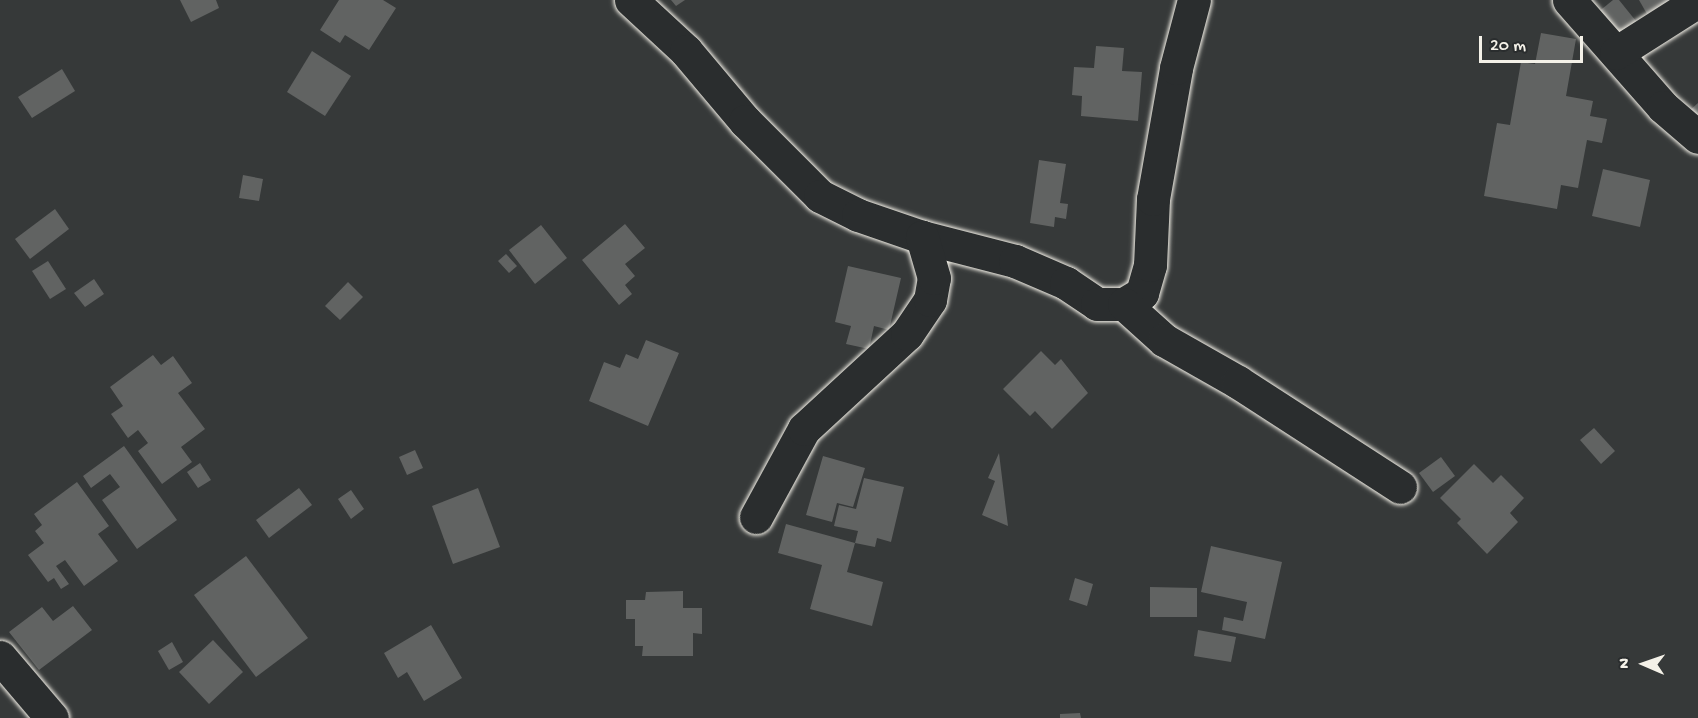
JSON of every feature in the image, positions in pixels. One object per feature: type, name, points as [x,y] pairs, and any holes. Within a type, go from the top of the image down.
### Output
[{"type":"street","points":[[630,0],[686,51],[745,122],[820,196],[858,215],[922,237],[1015,261],[1066,283],[1098,304],[1124,304],[1142,293],[1150,266],[1153,199],[1176,68],[1194,0]]},
{"type":"street","points":[[1558,0],[1569,0],[1663,107],[1698,138]]},
{"type":"street","points":[[1616,53],[1698,1]]},
{"type":"street","points":[[756,517],[804,429],[907,334],[930,300],[934,278],[922,237]]},
{"type":"street","points":[[1124,304],[1164,340],[1238,382],[1400,487]]},
{"type":"street","points":[[0,657],[52,718]]},
{"type":"building","points":[[180,0],[216,0],[219,8],[191,22]]},
{"type":"building","points":[[339,0],[383,0],[396,8],[369,50],[345,35],[340,43],[320,30]]},
{"type":"building","points":[[671,0],[685,0],[676,6]]},
{"type":"building","points":[[1613,0],[1619,0],[1640,26],[1620,42],[1597,13]]},
{"type":"building","points":[[1639,0],[1670,0],[1647,14]]},
{"type":"building","points":[[1541,33],[1576,39],[1566,96],[1593,101],[1590,116],[1607,119],[1602,143],[1587,140],[1578,188],[1561,185],[1557,209],[1484,196],[1497,123],[1510,125],[1521,62],[1535,64]]},
{"type":"building","points":[[1096,46],[1124,48],[1122,71],[1142,72],[1138,121],[1081,116],[1082,96],[1072,95],[1074,67],[1094,68]]},
{"type":"building","points":[[312,51],[351,76],[325,116],[287,92]]},
{"type":"building","points":[[62,69],[75,91],[32,118],[18,97]]},
{"type":"building","points":[[1698,103],[1698,122],[1688,112]]},
{"type":"building","points":[[1039,160],[1066,164],[1060,203],[1068,204],[1066,219],[1055,217],[1054,227],[1030,223]]},
{"type":"building","points":[[1603,169],[1650,180],[1640,227],[1592,216]]},
{"type":"building","points":[[243,175],[263,179],[259,201],[239,198]]},
{"type":"building","points":[[55,209],[69,229],[30,259],[15,239]]},
{"type":"building","points":[[625,224],[645,248],[625,264],[635,276],[625,285],[632,294],[619,305],[582,260]]},
{"type":"building","points":[[541,225],[567,258],[535,284],[509,250]]},
{"type":"building","points":[[506,254],[517,266],[509,273],[498,261]]},
{"type":"building","points":[[48,261],[66,289],[50,299],[32,271]]},
{"type":"building","points":[[848,266],[901,278],[889,330],[874,326],[869,349],[846,344],[851,326],[835,322]]},
{"type":"building","points":[[94,279],[104,294],[85,307],[74,293]]},
{"type":"building","points":[[348,282],[363,297],[340,320],[325,306]]},
{"type":"building","points":[[646,340],[679,353],[648,426],[589,401],[604,362],[620,368],[626,354],[638,359]]},
{"type":"building","points":[[1041,351],[1055,365],[1061,359],[1088,393],[1052,429],[1035,411],[1030,416],[1003,389]]},
{"type":"building","points":[[153,355],[161,365],[173,356],[192,383],[178,393],[205,429],[181,447],[192,462],[162,484],[138,451],[148,443],[138,430],[128,438],[111,414],[123,406],[110,387]]},
{"type":"building","points":[[1594,428],[1615,451],[1601,464],[1580,440]]},
{"type":"building","points":[[124,446],[177,520],[137,549],[102,500],[120,487],[110,474],[91,488],[83,476]]},
{"type":"building","points":[[415,450],[423,468],[407,475],[399,457]]},
{"type":"building","points":[[999,453],[1008,526],[982,515],[995,481],[988,478]]},
{"type":"building","points":[[823,456],[865,468],[853,507],[837,503],[832,522],[806,515]]},
{"type":"building","points":[[1441,457],[1455,476],[1433,492],[1419,473]]},
{"type":"building","points":[[200,463],[211,480],[198,488],[187,472]]},
{"type":"building","points":[[1474,464],[1493,483],[1501,475],[1524,498],[1510,513],[1518,522],[1487,554],[1457,523],[1461,519],[1440,498]]},
{"type":"building","points":[[864,478],[904,487],[891,542],[877,538],[875,547],[855,543],[858,531],[834,526],[839,505],[856,509]]},
{"type":"building","points":[[77,482],[109,526],[98,534],[118,561],[84,586],[65,560],[56,566],[69,584],[61,589],[54,578],[48,582],[28,555],[44,543],[35,531],[42,525],[34,514]]},
{"type":"building","points":[[299,488],[312,505],[269,538],[256,520]]},
{"type":"building","points":[[478,488],[500,547],[453,564],[432,506]]},
{"type":"building","points":[[351,490],[364,509],[351,519],[338,499]]},
{"type":"building","points":[[786,524],[855,543],[847,572],[883,582],[872,626],[810,609],[822,565],[778,553]]},
{"type":"building","points":[[1211,546],[1282,562],[1265,639],[1222,630],[1224,617],[1243,621],[1247,602],[1201,592]]},
{"type":"building","points":[[246,556],[308,638],[256,677],[194,595]]},
{"type":"building","points":[[1075,578],[1093,584],[1087,606],[1069,600]]},
{"type":"building","points":[[1150,587],[1197,588],[1197,617],[1150,617]]},
{"type":"building","points":[[683,591],[683,608],[702,608],[702,634],[693,633],[693,656],[642,656],[643,646],[635,646],[635,619],[626,619],[626,600],[645,600],[646,592]]},
{"type":"building","points":[[73,606],[92,630],[39,670],[9,632],[42,607],[53,621]]},
{"type":"building","points":[[431,625],[462,678],[424,701],[407,672],[398,678],[384,653]]},
{"type":"building","points":[[1198,630],[1236,637],[1231,662],[1194,656]]},
{"type":"building","points":[[213,640],[243,672],[209,704],[179,672]]},
{"type":"building","points":[[172,642],[183,662],[169,670],[158,651]]},
{"type":"building","points":[[1080,713],[1081,718],[1060,718],[1060,714]]}]
